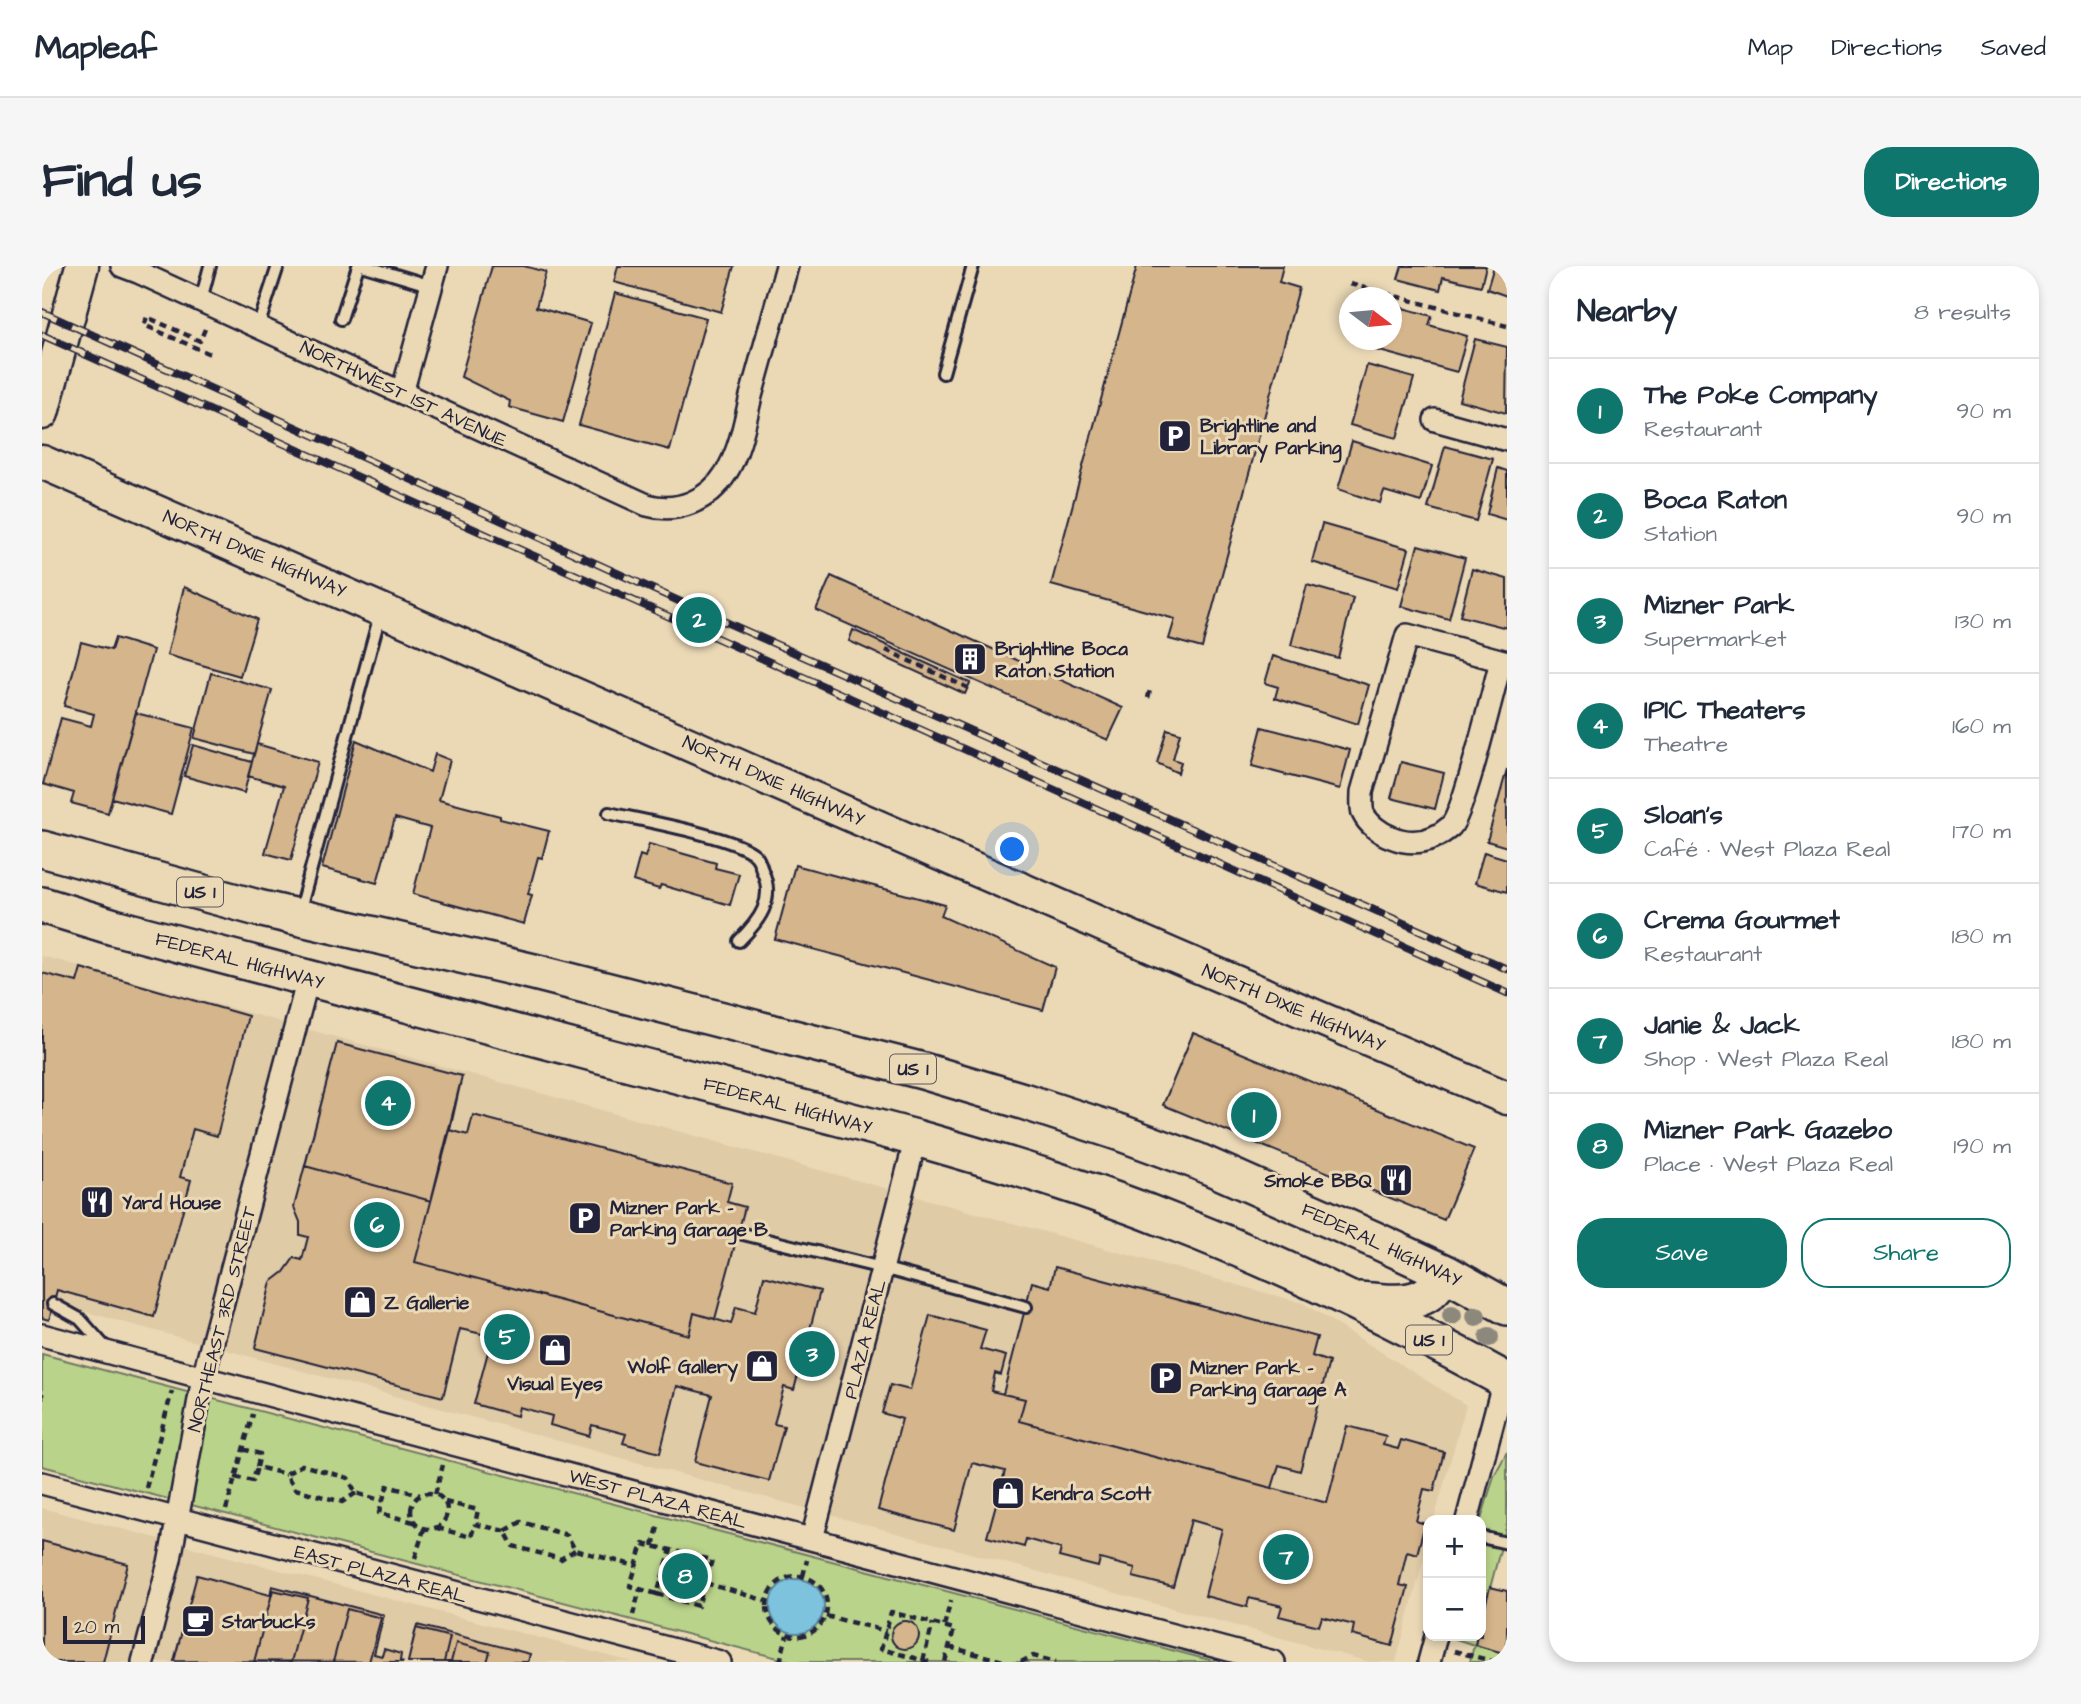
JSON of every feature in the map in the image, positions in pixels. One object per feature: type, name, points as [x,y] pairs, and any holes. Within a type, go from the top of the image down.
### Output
[{"type":"main road","points":[[42,413],[82,266]]},
{"type":"main road","name":"NORTH DIXIE HIGHWAY","points":[[42,461],[1174,956],[1507,1098]]},
{"type":"main road","name":"FEDERAL HIGHWAY","points":[[42,849],[298,918],[612,992],[939,1075],[1023,1101],[1197,1161],[1446,1273],[1507,1307]]},
{"type":"main road","name":"FEDERAL HIGHWAY","points":[[42,905],[114,927],[1006,1164],[1175,1223],[1350,1300],[1506,1380]]},
{"type":"main road","points":[[1350,1300],[1402,1301],[1421,1297],[1435,1288],[1446,1273]]},
{"type":"street","name":"NORTHWEST 1ST AVENUE","points":[[122,266],[647,505],[666,508],[688,504],[705,495],[726,474],[742,432],[787,266]]},
{"type":"street","points":[[402,393],[435,276]]},
{"type":"street","points":[[1435,420],[1507,440]]},
{"type":"street","points":[[1407,635],[1504,662],[1463,800],[1452,824],[1426,842],[1412,843],[1376,829],[1363,813],[1362,792],[1407,635]]},
{"type":"street","name":"NORTHEAST 3RD STREET","points":[[143,1662],[170,1559],[203,1378],[308,979]]},
{"type":"street","name":"PLAZA REAL","points":[[812,1539],[916,1138]]},
{"type":"street","name":"WEST PLAZA REAL","points":[[42,1335],[1274,1662]]},
{"type":"street","points":[[1468,1515],[1506,1380]]},
{"type":"street","name":"EAST PLAZA REAL","points":[[42,1483],[720,1662]]},
{"type":"lane","points":[[201,300],[210,266]]},
{"type":"lane","points":[[258,327],[278,266]]},
{"type":"lane","points":[[341,319],[358,266]]},
{"type":"lane","points":[[365,266],[435,276]]},
{"type":"lane","points":[[943,373],[973,266]]},
{"type":"lane","points":[[298,918],[382,609]]},
{"type":"lane","points":[[609,813],[728,841],[756,856],[767,880],[766,902],[757,923],[739,941]]},
{"type":"lane","points":[[739,1233],[1026,1307]]},
{"type":"lane","points":[[53,1304],[80,1319],[110,1353]]},
{"type":"lane","points":[[1486,1538],[1507,1543]]},
{"type":"path","points":[[1350,284],[1507,326]]},
{"type":"path","points":[[208,321],[200,341],[147,317],[144,325],[210,354]]},
{"type":"path","points":[[886,650],[968,688]]},
{"type":"path","points":[[1148,698],[1150,690]]},
{"type":"path","points":[[141,1509],[177,1371]]},
{"type":"path","points":[[221,1530],[258,1392]]},
{"type":"path","points":[[42,1393],[42,1410]]},
{"type":"path","points":[[235,1477],[253,1481],[257,1467],[260,1454],[243,1449]]},
{"type":"path","points":[[257,1467],[286,1474],[302,1465],[348,1478],[356,1493],[383,1501]]},
{"type":"path","points":[[286,1474],[295,1489],[342,1502],[356,1493]]},
{"type":"path","points":[[421,1495],[387,1486],[379,1513],[414,1522],[424,1529],[437,1528],[471,1537],[478,1510],[444,1502]]},
{"type":"path","points":[[414,1522],[411,1507],[416,1498],[431,1493],[441,1497],[447,1513],[437,1528]]},
{"type":"path","points":[[475,1524],[505,1531],[521,1522],[567,1535],[575,1550],[636,1566]]},
{"type":"path","points":[[505,1531],[513,1546],[561,1559],[575,1550]]},
{"type":"path","points":[[643,1544],[671,1550],[712,1560],[698,1606],[630,1586],[643,1544]]},
{"type":"path","points":[[657,1594],[671,1550]]},
{"type":"path","points":[[803,1576],[815,1582],[823,1591],[827,1603],[825,1616],[821,1624],[806,1635],[787,1635],[773,1626],[766,1610],[766,1601],[776,1584],[784,1578],[803,1576]]},
{"type":"path","points":[[705,1583],[766,1601]]},
{"type":"path","points":[[933,1623],[926,1661],[881,1649],[891,1612],[933,1623],[954,1629],[945,1662]]},
{"type":"path","points":[[825,1616],[886,1631]]},
{"type":"path","points":[[780,1662],[787,1635]]},
{"type":"path","points":[[949,1647],[1007,1662]]},
{"type":"path","points":[[1433,1648],[1496,1662]]},
{"type":"path","points":[[1021,1662],[1033,1656],[1056,1662]]},
{"type":"shaded area","points":[[42,956],[1303,1303],[1466,1405],[1435,1515],[1423,1515],[1423,1562],[1396,1662],[1369,1662],[42,1300]]},
{"type":"shaded area","points":[[42,1508],[632,1662],[42,1662]]},
{"type":"green space","points":[[42,1354],[1217,1662],[793,1662],[42,1466]]},
{"type":"green space","points":[[1507,1452],[1507,1524],[1486,1603],[1486,1515],[1482,1515],[1494,1476]]},
{"type":"green space","points":[[1462,1641],[1476,1641],[1475,1645],[1507,1654],[1507,1662],[1470,1662],[1474,1645]]},
{"type":"water","points":[[797,1579],[816,1587],[824,1606],[816,1625],[797,1633],[778,1625],[770,1606],[778,1587]]},
{"type":"building","points":[[492,266],[524,266],[546,272],[536,307],[591,323],[563,422],[509,407],[510,401],[461,377]]},
{"type":"building","points":[[618,266],[734,266],[721,312],[614,282]]},
{"type":"building","name":"Brightline and Library Parking","points":[[1137,266],[1283,266],[1279,282],[1299,288],[1202,648],[1169,639],[1175,619],[1051,585]]},
{"type":"building","points":[[1402,266],[1486,266],[1481,286],[1443,277],[1440,290],[1398,279]]},
{"type":"building","points":[[1494,266],[1507,266],[1507,296],[1487,289]]},
{"type":"building","points":[[615,293],[706,318],[670,450],[579,425]]},
{"type":"building","points":[[1402,308],[1432,316],[1429,325],[1467,336],[1457,372],[1376,350],[1402,350]]},
{"type":"building","points":[[1475,339],[1507,347],[1506,413],[1459,400]]},
{"type":"building","points":[[1367,365],[1414,378],[1397,438],[1350,425]]},
{"type":"building","points":[[1352,441],[1432,466],[1421,502],[1384,491],[1380,503],[1338,489]]},
{"type":"building","points":[[1445,446],[1493,459],[1476,521],[1428,508]]},
{"type":"building","points":[[1498,468],[1507,471],[1507,520],[1487,514]]},
{"type":"building","points":[[1322,524],[1409,549],[1398,588],[1312,562]]},
{"type":"building","points":[[1418,545],[1465,558],[1449,619],[1401,606]]},
{"type":"building","points":[[1472,569],[1507,579],[1507,628],[1460,616]]},
{"type":"building","name":"Brightline Boca Raton Station","points":[[831,576],[1123,708],[1108,740],[816,610]]},
{"type":"building","points":[[1307,585],[1353,598],[1338,658],[1291,645]]},
{"type":"building","points":[[184,587],[257,619],[240,676],[167,655]]},
{"type":"building","points":[[853,630],[970,683],[965,694],[849,641]]},
{"type":"building","points":[[115,638],[153,650],[108,813],[71,803],[74,793],[43,784],[61,718],[91,726],[94,714],[64,706],[81,642],[111,650]]},
{"type":"building","points":[[1273,656],[1369,685],[1358,724],[1275,698],[1278,687],[1265,683]]},
{"type":"building","points":[[211,673],[272,690],[254,754],[194,738]]},
{"type":"building","points":[[136,713],[194,728],[171,814],[112,798]]},
{"type":"building","points":[[1262,727],[1350,750],[1340,789],[1252,766]]},
{"type":"building","points":[[1167,729],[1180,733],[1173,759],[1181,762],[1178,773],[1157,763]]},
{"type":"building","points":[[356,740],[430,772],[435,754],[450,760],[439,800],[549,831],[542,858],[538,857],[528,894],[532,895],[524,924],[413,894],[430,828],[395,818],[377,883],[322,868]]},
{"type":"building","points":[[257,744],[318,762],[291,860],[265,853],[284,786],[248,776]]},
{"type":"building","points":[[193,745],[252,762],[244,793],[184,776]]},
{"type":"building","points":[[1401,762],[1444,773],[1435,809],[1391,798]]},
{"type":"building","points":[[1507,769],[1507,847],[1487,841]]},
{"type":"building","points":[[649,844],[716,863],[715,868],[739,874],[730,905],[661,885],[659,889],[633,881],[640,855],[645,857]]},
{"type":"building","points":[[1484,852],[1507,859],[1507,892],[1475,883]]},
{"type":"building","points":[[795,865],[945,905],[941,916],[1055,967],[1043,1010],[775,939]]},
{"type":"building","points":[[81,968],[248,1016],[217,1136],[193,1129],[180,1177],[191,1180],[154,1317],[57,1290],[49,1320],[42,1318],[42,973],[77,982]]},
{"type":"building","points":[[1193,1033],[1474,1149],[1444,1220],[1163,1105]]},
{"type":"building","points":[[337,1043],[462,1076],[431,1201],[305,1166]]},
{"type":"building","points":[[337,1043],[462,1076],[415,1262],[689,1335],[694,1313],[731,1324],[736,1307],[755,1312],[764,1276],[820,1291],[794,1390],[784,1387],[774,1424],[784,1426],[769,1481],[695,1462],[712,1395],[677,1386],[660,1453],[623,1443],[626,1434],[592,1425],[589,1436],[550,1425],[552,1416],[519,1407],[517,1416],[474,1404],[492,1337],[482,1334],[460,1329],[443,1397],[255,1348],[271,1282],[284,1272],[294,1258],[302,1260],[308,1237],[300,1235],[300,1222],[294,1207]]},
{"type":"building","name":"Mizner Park - Parking Garage B","points":[[473,1115],[732,1183],[727,1202],[745,1207],[715,1319],[694,1313],[689,1335],[415,1262],[450,1130],[468,1135]]},
{"type":"building","name":"Mizner Park - Parking Garage A","points":[[1055,1267],[1317,1337],[1312,1356],[1329,1362],[1300,1471],[1279,1465],[1272,1488],[1019,1421],[1025,1399],[1003,1394],[1032,1282],[1050,1287]]},
{"type":"building","points":[[930,1315],[986,1330],[980,1349],[1006,1356],[1001,1375],[995,1373],[991,1391],[1025,1399],[1019,1421],[1327,1503],[1347,1426],[1386,1436],[1383,1445],[1398,1449],[1401,1440],[1444,1452],[1434,1491],[1424,1489],[1416,1521],[1423,1523],[1417,1554],[1407,1551],[1399,1585],[1408,1587],[1392,1646],[1352,1635],[1354,1625],[1322,1617],[1319,1626],[1279,1616],[1282,1606],[1249,1598],[1247,1607],[1205,1596],[1222,1529],[1191,1520],[1173,1587],[1133,1577],[1135,1568],[1100,1559],[1098,1567],[1059,1557],[1061,1549],[1026,1539],[1024,1547],[987,1537],[1005,1471],[972,1463],[954,1530],[878,1510],[902,1419],[882,1413],[890,1385],[910,1390]]},
{"type":"building","points":[[42,1541],[128,1564],[103,1662],[42,1662]]},
{"type":"building","points":[[685,1563],[695,1567],[699,1577],[695,1587],[685,1591],[675,1587],[671,1577],[675,1567]]},
{"type":"building","points":[[197,1575],[270,1595],[272,1586],[384,1615],[374,1654],[382,1656],[384,1649],[401,1654],[400,1661],[404,1662],[174,1661]]},
{"type":"building","points":[[1490,1587],[1507,1591],[1507,1654],[1475,1645],[1476,1641],[1486,1641],[1486,1603]]},
{"type":"building","points":[[273,1590],[308,1598],[291,1662],[254,1662]]},
{"type":"building","points":[[347,1609],[381,1618],[369,1662],[333,1662]]},
{"type":"building","points":[[905,1621],[915,1625],[919,1635],[915,1645],[905,1649],[895,1645],[891,1635],[895,1625]]},
{"type":"building","points":[[417,1625],[530,1654],[528,1662],[408,1662]]},
{"type":"building","points":[[416,1628],[450,1637],[444,1662],[408,1662]]},
{"type":"building","points":[[456,1643],[490,1652],[487,1662],[451,1662]]},
{"type":"railway","points":[[42,312],[703,612],[1507,969]]},
{"type":"railway","points":[[42,335],[1507,993]]},
{"type":"place","name":"Brightline and Library Parking","points":[[1175,436]]},
{"type":"place","name":"Boca Raton","points":[[699,620]]},
{"type":"place","name":"Brightline Boca Raton Station","points":[[970,659]]},
{"type":"place","name":"IPIC Theaters","points":[[388,1103]]},
{"type":"place","name":"The Poke Company","points":[[1254,1115]]},
{"type":"place","name":"Smoke BBQ","points":[[1396,1180]]},
{"type":"place","name":"Yard House","points":[[97,1202]]},
{"type":"place","name":"Mizner Park - Parking Garage B","points":[[585,1218]]},
{"type":"place","name":"Crema Gourmet","points":[[377,1225]]},
{"type":"place","name":"Z Gallerie","points":[[360,1302]]},
{"type":"place","name":"Sloan's","points":[[507,1337]]},
{"type":"place","name":"Visual Eyes","points":[[555,1350]]},
{"type":"place","name":"Mizner Park","points":[[812,1354]]},
{"type":"place","name":"Wolf Gallery","points":[[762,1366]]},
{"type":"place","name":"Mizner Park - Parking Garage A","points":[[1166,1378]]},
{"type":"place","name":"Kendra Scott","points":[[1008,1493]]},
{"type":"place","name":"Janie & Jack","points":[[1286,1557]]},
{"type":"place","name":"Mizner Park Gazebo","points":[[685,1576]]},
{"type":"place","name":"Starbucks","points":[[198,1621]]}]
